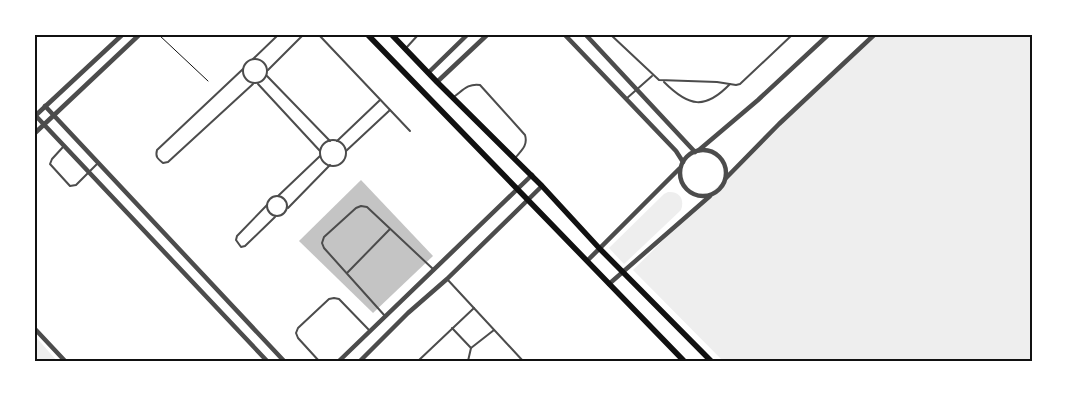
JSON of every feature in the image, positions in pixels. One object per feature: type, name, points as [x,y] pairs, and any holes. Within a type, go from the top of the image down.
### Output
[{"type":"main road","points":[[368,35],[684,361]]},
{"type":"main road","points":[[392,35],[532,175],[600,249],[624,271],[711,361]]},
{"type":"street","points":[[122,35],[35,116],[45,124],[267,361]]},
{"type":"street","points":[[35,133],[139,35]]},
{"type":"street","points":[[428,72],[466,35]]},
{"type":"street","points":[[437,82],[486,35]]},
{"type":"street","points":[[565,35],[676,151],[683,162]]},
{"type":"street","points":[[586,35],[697,151],[708,151],[720,157],[725,165],[726,178]]},
{"type":"street","points":[[588,260],[680,168],[687,156],[697,151],[758,100],[828,35]]},
{"type":"street","points":[[610,284],[722,187],[726,178],[779,124],[874,35]]},
{"type":"street","points":[[45,106],[284,361]]},
{"type":"street","points":[[680,168],[681,181],[690,192],[702,196],[711,195]]},
{"type":"street","points":[[339,361],[532,175]]},
{"type":"street","points":[[360,361],[542,186]]},
{"type":"street","points":[[35,329],[65,361]]},
{"type":"lane","points":[[253,84],[168,162],[164,163],[157,159],[157,150],[243,69],[248,61],[253,59],[278,35]]},
{"type":"lane","points":[[243,69],[245,79],[253,84],[262,82],[267,76],[268,70],[303,35]]},
{"type":"lane","points":[[319,35],[410,131]]},
{"type":"lane","points":[[405,48],[418,35]]},
{"type":"lane","points":[[611,35],[652,76],[664,82],[683,98],[699,102],[711,100],[719,96],[730,84]]},
{"type":"lane","points":[[664,82],[740,84],[792,35]]},
{"type":"lane","points":[[253,59],[263,61],[268,70]]},
{"type":"lane","points":[[267,76],[330,141]]},
{"type":"lane","points":[[626,98],[652,76]]},
{"type":"lane","points":[[258,84],[320,151]]},
{"type":"lane","points":[[453,98],[469,86],[480,84],[524,135],[525,146],[515,158]]},
{"type":"lane","points":[[337,141],[380,100]]},
{"type":"lane","points":[[320,156],[278,196],[271,198],[267,205],[238,236],[236,240],[241,247],[246,246],[275,217],[283,215],[330,166],[340,164],[346,151],[390,110]]},
{"type":"lane","points":[[330,166],[320,156],[320,151],[325,143],[337,141],[344,146],[346,151]]},
{"type":"lane","points":[[65,146],[52,159],[50,164],[70,186],[76,185],[99,163]]},
{"type":"lane","points":[[278,196],[286,201],[288,209]]},
{"type":"lane","points":[[267,205],[269,212],[275,217]]},
{"type":"lane","points":[[385,316],[324,248],[322,243],[324,237],[356,208],[361,206],[367,207],[434,270]]},
{"type":"lane","points":[[346,273],[390,229]]},
{"type":"lane","points":[[447,279],[523,361]]},
{"type":"lane","points":[[319,361],[298,338],[296,333],[298,328],[329,298],[339,299],[370,331]]},
{"type":"lane","points":[[418,361],[474,308]]},
{"type":"lane","points":[[452,328],[471,348]]},
{"type":"lane","points":[[468,361],[471,348],[494,330]]},
{"type":"path","points":[[159,35],[208,81]]},
{"type":"shaded area","points":[[871,35],[1032,35],[1032,361],[723,361],[633,270]]},
{"type":"shaded area","points":[[668,192],[680,196],[682,199],[681,210],[624,264],[609,248]]},
{"type":"shaded area","points":[[35,336],[57,361],[35,361]]},
{"type":"building","points":[[361,180],[433,256],[373,313],[299,241]]}]
